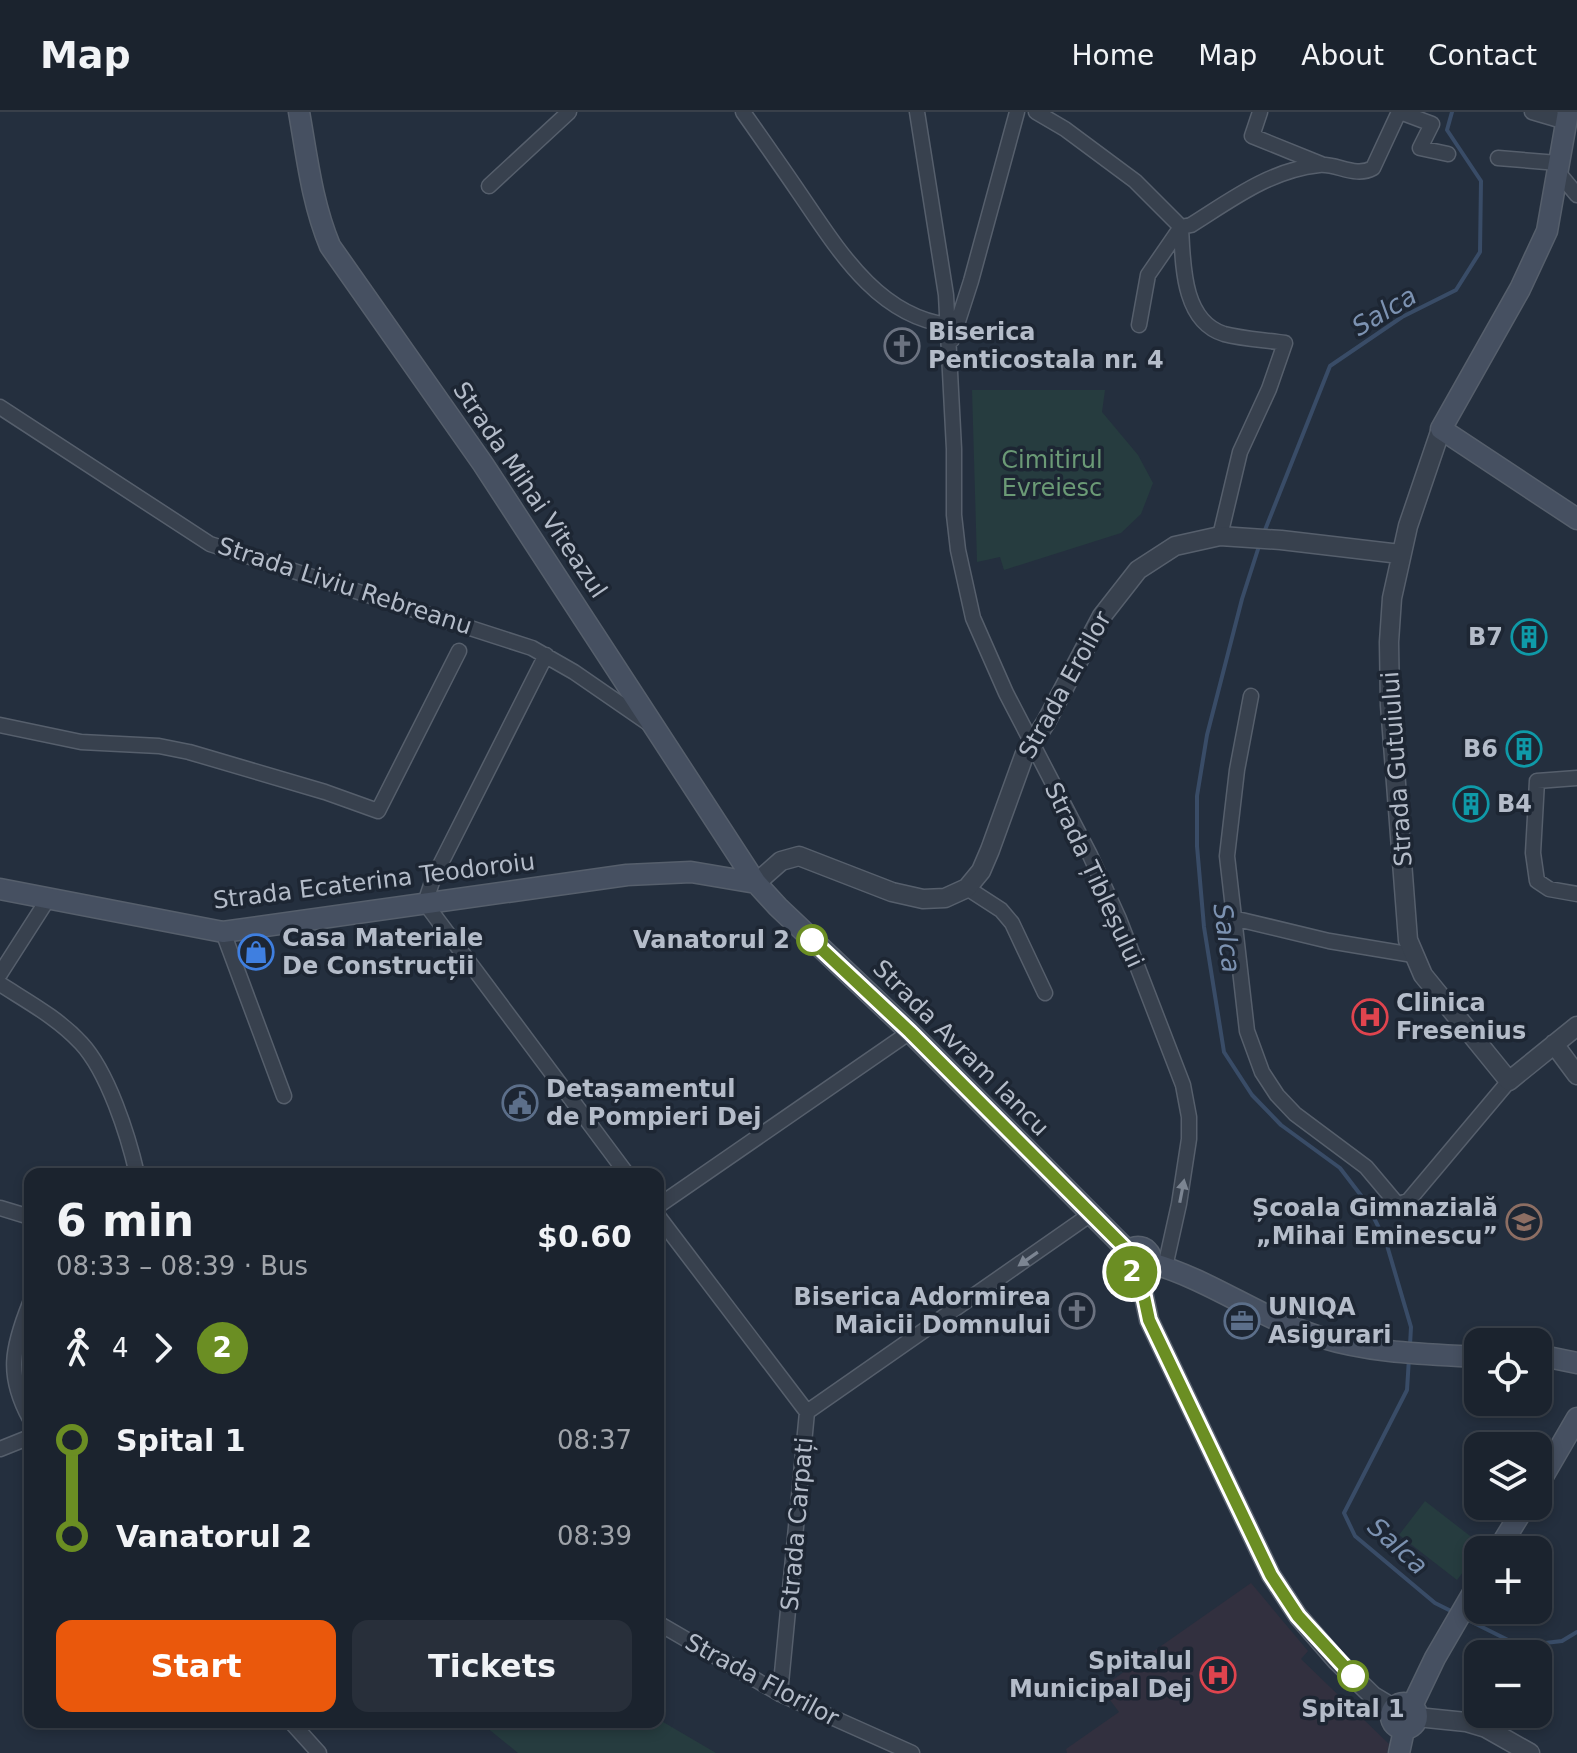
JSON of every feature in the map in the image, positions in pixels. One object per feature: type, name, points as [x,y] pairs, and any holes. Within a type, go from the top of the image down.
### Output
[{"type":"main road","name":"Strada Mihai Viteazul","points":[[299,112],[313,191],[330,246],[483,464],[756,883]]},
{"type":"main road","points":[[1567,117],[1547,231],[1520,289],[1441,429],[1577,519]]},
{"type":"main road","name":"Strada Ecaterina Teodoroiu","points":[[0,889],[223,932],[662,872],[713,874],[756,883]]},
{"type":"main road","name":"Strada Avram Iancu","points":[[756,883],[1128,1251],[1134,1247],[1145,1248],[1150,1253],[1152,1268]]},
{"type":"main road","points":[[1152,1268],[1319,1337],[1391,1352],[1464,1356]]},
{"type":"main road","points":[[1552,1351],[1577,1347]]},
{"type":"main road","points":[[1552,1357],[1577,1363]]},
{"type":"main road","points":[[1552,1461],[1577,1418]]},
{"type":"main road","points":[[1399,1753],[1407,1715],[1417,1691],[1464,1608]]},
{"type":"street","points":[[489,186],[569,112]]},
{"type":"street","points":[[743,112],[825,230],[880,295],[914,317],[948,325]]},
{"type":"street","name":"Strada Țibleșului","points":[[917,112],[942,268],[950,347],[954,515],[973,618],[1031,744],[1090,855],[1119,919],[1183,1085],[1189,1117],[1184,1177],[1152,1268]]},
{"type":"street","name":"Strada Țibleșului","points":[[950,347],[976,266],[1017,112]]},
{"type":"street","points":[[1036,112],[1065,129],[1135,181],[1181,227],[1189,290],[1195,314],[1203,323],[1223,333],[1285,343],[1269,389],[1240,452],[1220,536]]},
{"type":"street","points":[[1260,112],[1252,136],[1321,164],[1356,172],[1373,168],[1400,112],[1432,124],[1420,148],[1448,154]]},
{"type":"street","points":[[1532,112],[1567,117]]},
{"type":"street","points":[[1498,158],[1557,167],[1577,195]]},
{"type":"street","points":[[1139,325],[1148,275],[1181,227],[1191,225],[1253,185],[1321,164]]},
{"type":"street","name":"Strada Liviu Rebreanu","points":[[0,407],[210,544],[496,635],[546,655],[655,728]]},
{"type":"street","name":"Strada Gutuiului","points":[[1441,429],[1400,554],[1392,598],[1389,642],[1390,705],[1408,940],[1423,975],[1509,1081]]},
{"type":"street","name":"Strada Eroilor","points":[[967,888],[986,860],[1017,771],[1031,744],[1046,722],[1102,616],[1138,570],[1175,546],[1220,536],[1400,554]]},
{"type":"street","points":[[0,725],[81,742],[159,746],[189,752],[378,811],[459,651]]},
{"type":"street","points":[[546,655],[433,879],[425,903],[623,1168]]},
{"type":"street","points":[[1251,696],[1237,770],[1227,856],[1233,918],[1247,1031],[1262,1072],[1277,1095],[1295,1114],[1366,1167],[1398,1205],[1409,1200],[1509,1081],[1577,1026]]},
{"type":"street","points":[[1577,778],[1537,781],[1533,853],[1537,881],[1549,889],[1577,894]]},
{"type":"street","points":[[756,883],[781,861],[799,856],[866,883],[923,899],[945,898],[967,888],[1001,910],[1012,923],[1045,993]]},
{"type":"street","points":[[0,974],[48,899]]},
{"type":"street","points":[[1233,918],[1329,941],[1413,955]]},
{"type":"street","points":[[223,932],[284,1096]]},
{"type":"street","points":[[0,984],[48,1014],[87,1050],[109,1092],[135,1168]]},
{"type":"street","points":[[664,1202],[910,1032]]},
{"type":"street","points":[[1554,1044],[1577,1075]]},
{"type":"street","points":[[0,1208],[24,1215]]},
{"type":"street","name":"Strada Carpați","points":[[780,1694],[807,1412],[1091,1214]]},
{"type":"street","points":[[664,1224],[807,1412]]},
{"type":"street","points":[[1152,1268],[1149,1320],[1271,1575],[1298,1616],[1373,1696],[1407,1715],[1466,1722],[1486,1728],[1530,1753]]},
{"type":"street","points":[[24,1323],[15,1352],[13,1376],[24,1408]]},
{"type":"street","points":[[0,1449],[24,1439]]},
{"type":"street","name":"Strada Florilor","points":[[664,1626],[780,1694],[912,1753]]},
{"type":"street","points":[[296,1728],[319,1753]]},
{"type":"shaded area","name":"Spitalul Municipal Dej","points":[[1251,1583],[1308,1651],[1301,1659],[1389,1744],[1387,1753],[1067,1753],[1066,1749],[1119,1712],[1101,1688]]},
{"type":"green space","name":"Cimitirul Evreiesc","points":[[972,390],[1105,390],[1102,412],[1138,455],[1153,483],[1141,514],[1121,533],[1004,570],[1000,557],[977,562]]},
{"type":"green space","points":[[1425,1501],[1470,1536],[1464,1536],[1464,1571],[1457,1580],[1399,1535]]},
{"type":"green space","points":[[664,1723],[716,1753],[518,1753],[487,1728],[664,1728]]},
{"type":"waterway","name":"Salca","points":[[1263,535],[1330,366],[1402,317],[1456,290],[1480,252],[1481,181],[1447,130],[1452,112]]},
{"type":"waterway","name":"Salca","points":[[1260,543],[1242,599],[1207,735],[1197,796],[1197,846],[1204,927],[1224,1052],[1252,1095],[1281,1125],[1340,1168],[1366,1202],[1386,1242],[1411,1327],[1410,1345]]},
{"type":"waterway","name":"Salca","points":[[1409,1358],[1407,1390],[1344,1513],[1355,1536],[1435,1603],[1455,1613]]},
{"type":"waterway","name":"Salca","points":[[1476,1624],[1520,1646],[1562,1641],[1577,1632]]},
{"type":"bus line","name":"2","points":[[812,940],[910,1032],[1128,1251],[1124,1261],[1129,1270],[1139,1273],[1149,1320],[1271,1575],[1298,1616],[1353,1676]]},
{"type":"place","name":"Biserica Penticostala nr. 4","points":[[902,346]]},
{"type":"place","name":"B7","points":[[1529,637]]},
{"type":"place","name":"B6","points":[[1524,749]]},
{"type":"place","name":"B4","points":[[1471,804]]},
{"type":"place","name":"Vanatorul 2","points":[[812,940]]},
{"type":"place","name":"Casa Materiale De Construcții","points":[[256,952]]},
{"type":"place","name":"Clinica Fresenius","points":[[1370,1017]]},
{"type":"place","name":"Detașamentul de Pompieri Dej","points":[[520,1103]]},
{"type":"place","name":"Școala Gimnazială „Mihai Eminescu”","points":[[1524,1222]]},
{"type":"place","name":"Biserica Adormirea Maicii Domnului","points":[[1077,1311]]},
{"type":"place","name":"UNIQA Asigurari","points":[[1242,1321]]},
{"type":"place","name":"Spitalul Municipal Dej","points":[[1218,1675]]},
{"type":"place","name":"Spital 1","points":[[1353,1676]]}]
